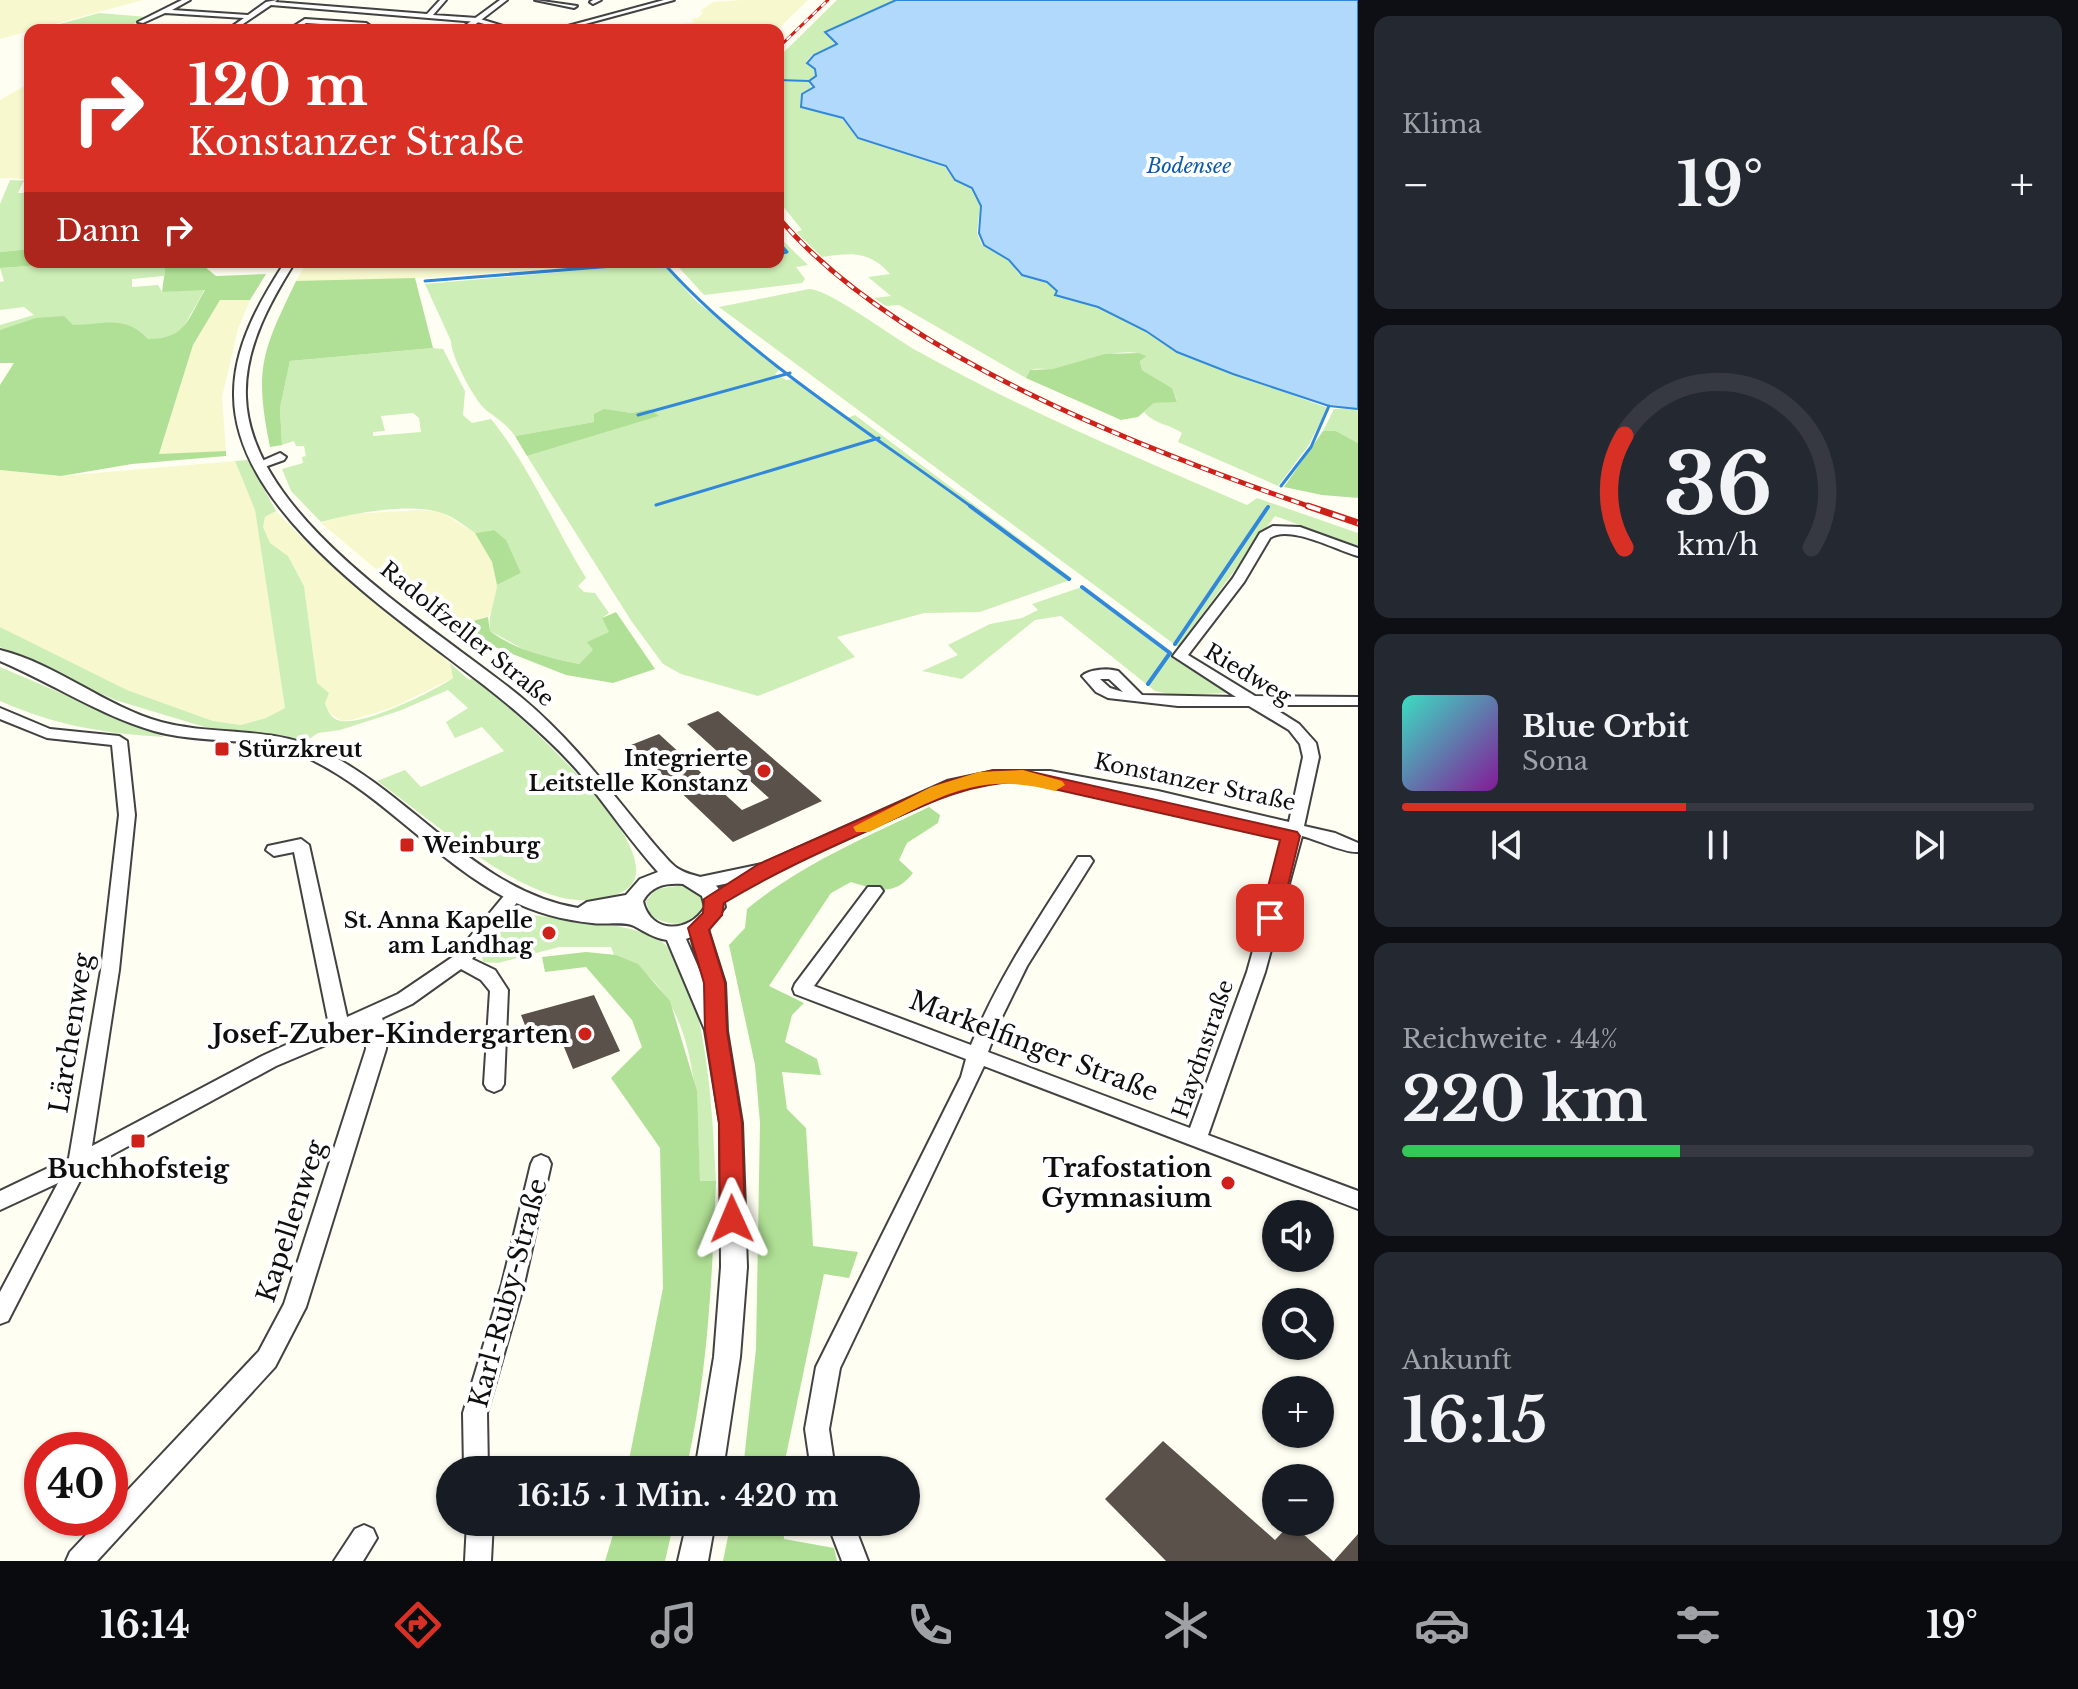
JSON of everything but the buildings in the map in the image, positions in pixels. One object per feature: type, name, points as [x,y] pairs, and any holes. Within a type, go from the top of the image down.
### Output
[{"type":"street","points":[[141,22],[187,0]]},
{"type":"street","points":[[350,9],[363,0]]},
{"type":"street","points":[[429,15],[443,0]]},
{"type":"street","points":[[471,24],[504,0]]},
{"type":"street","points":[[538,0],[574,6]]},
{"type":"street","points":[[645,0],[662,2]]},
{"type":"street","points":[[579,24],[671,0]]},
{"type":"street","points":[[237,24],[271,2],[429,15],[491,24]]},
{"type":"street","points":[[164,11],[246,16]]},
{"type":"street","points":[[368,24],[386,12]]},
{"type":"street","points":[[300,24],[305,21],[351,24]]},
{"type":"street","name":"Radolfzeller Straße","points":[[286,268],[270,296],[245,358],[241,382],[241,414],[259,465],[280,500],[317,540],[517,703],[578,760],[641,844],[673,876]]},
{"type":"street","points":[[259,465],[280,457]]},
{"type":"street","name":"Riedweg","points":[[1292,832],[1311,757],[1308,743],[1294,727],[1180,656],[1239,579],[1265,536],[1281,529],[1358,552]]},
{"type":"street","points":[[0,655],[123,714],[159,727],[290,746],[317,755],[514,895],[545,908],[573,912],[635,910],[653,930],[674,934],[698,928],[712,915],[714,899],[700,883],[673,876],[650,881]]},
{"type":"street","points":[[1136,697],[1182,702],[1358,701]]},
{"type":"street","name":"Lärchenweg","points":[[0,713],[47,733],[119,741],[127,815],[110,970],[79,1163],[0,1314]]},
{"type":"street","name":"Konstanzer Straße","points":[[714,899],[766,869],[953,785],[994,776],[1023,776],[1356,848]]},
{"type":"street","name":"Haydnstraße","points":[[1197,1138],[1256,972],[1292,832]]},
{"type":"street","points":[[635,910],[650,881],[641,844]]},
{"type":"street","points":[[274,850],[301,845],[340,1031]]},
{"type":"street","points":[[821,1456],[817,1429],[828,1367],[971,1077],[976,1054],[1055,904],[1084,861]]},
{"type":"street","name":"Konstanzer Straße","points":[[700,883],[766,869]]},
{"type":"street","name":"Markelfinger Straße","points":[[874,891],[802,989],[1358,1200]]},
{"type":"street","points":[[0,1201],[79,1163],[269,1061],[372,1017],[405,999],[460,961],[514,895]]},
{"type":"street","points":[[698,928],[715,983],[716,1031],[731,1123],[734,1267],[727,1357],[711,1456]]},
{"type":"street","points":[[674,934],[716,1031]]},
{"type":"street","points":[[460,961],[488,975],[499,990],[494,1084]]},
{"type":"street","name":"Kapellenweg","points":[[79,1561],[267,1359],[295,1307],[376,1049],[377,1031],[372,1017]]},
{"type":"street","name":"Karl-Ruby-Straße","points":[[476,1456],[475,1413],[513,1284],[541,1164]]},
{"type":"street","points":[[478,1561],[479,1536]]},
{"type":"street","points":[[693,1561],[698,1536]]},
{"type":"street","points":[[845,1536],[855,1561]]},
{"type":"street","points":[[347,1561],[364,1538]]},
{"type":"green space","points":[[0,0],[143,0],[55,24],[24,24],[24,32],[0,39]]},
{"type":"green space","points":[[808,0],[783,24],[683,24],[695,22],[691,19],[699,17],[703,12],[700,11],[713,2]]},
{"type":"green space","points":[[837,0],[895,0],[825,32],[835,44],[812,55],[806,62],[814,69],[815,76],[808,81],[812,87],[801,94],[800,107],[842,119],[857,138],[945,167],[954,180],[971,189],[980,206],[977,233],[982,245],[1008,260],[1020,275],[1046,282],[1056,291],[1055,295],[1097,307],[1145,331],[1177,353],[1328,408],[1308,446],[1278,486],[1178,442],[1182,433],[1148,416],[1144,412],[1154,403],[1177,401],[1172,388],[1142,370],[1140,361],[1147,356],[1125,352],[1113,354],[1055,369],[1030,370],[1026,378],[899,305],[886,306],[874,298],[891,296],[868,277],[890,274],[874,261],[850,254],[822,257],[796,232],[802,230],[784,208],[784,52]]},
{"type":"green space","points":[[99,13],[148,17],[134,24],[60,24]]},
{"type":"green space","points":[[24,86],[24,179],[0,178],[0,100]]},
{"type":"green space","points":[[10,180],[24,181],[18,193],[24,193],[24,250],[0,252],[0,204]]},
{"type":"green space","points":[[784,242],[808,265],[796,267],[805,279],[802,283],[704,295],[679,268],[784,268]]},
{"type":"green space","points":[[24,250],[24,266],[0,268],[0,252]]},
{"type":"green space","points":[[0,268],[165,268],[164,276],[132,279],[132,287],[158,285],[162,292],[205,289],[179,335],[167,339],[147,339],[95,325],[0,330],[0,325],[34,315],[24,307],[0,310],[0,282],[4,281]]},
{"type":"green space","points":[[165,268],[206,268],[216,276],[266,274],[250,300],[220,300],[193,345],[159,454],[226,451],[226,456],[132,464],[61,476],[0,470],[0,385],[14,363],[0,363],[0,330],[36,318],[64,316],[73,325],[122,324],[131,326],[148,339],[170,336],[184,326],[205,290],[162,292]]},
{"type":"green space","points":[[304,268],[567,268],[375,281],[296,281]]},
{"type":"green space","points":[[606,268],[666,268],[696,301],[781,368],[775,374],[786,380],[795,379],[847,418],[855,415],[1073,579],[980,612],[924,613],[837,637],[855,657],[758,696],[681,674],[663,664],[632,622],[527,456],[658,416],[650,409],[632,413],[617,411],[594,422],[515,436],[481,405],[470,388],[425,284]]},
{"type":"green space","points":[[415,278],[433,348],[290,361],[280,408],[282,445],[270,447],[263,398],[264,361],[275,326],[296,281]]},
{"type":"green space","points":[[809,289],[831,297],[919,352],[1040,414],[1247,505],[1257,498],[1358,533],[1358,546],[1275,516],[1178,647],[719,307]]},
{"type":"green space","points":[[220,300],[250,300],[238,329],[222,397],[226,451],[159,455],[193,345]]},
{"type":"green space","points":[[443,349],[465,391],[463,415],[472,423],[491,419],[530,477],[586,578],[578,586],[584,592],[595,593],[609,613],[602,618],[610,632],[588,642],[594,650],[579,664],[532,654],[490,631],[497,585],[521,573],[494,530],[475,533],[446,515],[414,508],[365,512],[321,522],[291,491],[282,469],[303,463],[302,457],[306,456],[304,446],[296,446],[294,441],[282,445],[280,408],[290,361]],"holes":[[[413,413],[419,418],[421,432],[373,436],[373,432],[385,431],[381,416]]]},
{"type":"green space","points":[[1139,353],[1147,356],[1140,361],[1142,370],[1172,388],[1177,402],[1154,403],[1138,417],[1121,420],[1026,378],[1030,370],[1053,369],[1105,354]]},
{"type":"green space","points":[[604,409],[632,413],[650,409],[659,416],[527,456],[515,436],[594,422],[594,414]]},
{"type":"green space","points":[[1334,409],[1358,409],[1358,443],[1336,431],[1323,431]]},
{"type":"green space","points":[[1323,431],[1336,431],[1358,443],[1358,498],[1284,487]]},
{"type":"green space","points":[[248,460],[276,511],[265,517],[263,527],[270,543],[288,556],[304,586],[317,683],[329,693],[325,703],[330,715],[341,721],[352,721],[398,706],[453,678],[450,663],[469,680],[474,678],[519,717],[584,782],[613,818],[632,850],[636,876],[620,893],[593,900],[576,900],[558,897],[527,885],[460,844],[377,781],[405,770],[421,787],[504,751],[482,727],[455,738],[446,722],[468,708],[448,690],[399,711],[340,730],[318,733],[306,741],[218,731],[115,700],[0,647],[0,627],[127,690],[213,721],[241,725],[266,718],[285,708],[255,510],[235,461]]},
{"type":"green space","points":[[235,461],[255,510],[285,708],[266,718],[241,725],[213,721],[127,690],[0,627],[0,470],[61,476]]},
{"type":"green space","points":[[421,510],[441,512],[475,533],[492,562],[497,585],[494,607],[488,617],[446,628],[321,523],[348,514]]},
{"type":"green space","points":[[276,511],[315,551],[450,663],[453,678],[394,707],[352,720],[342,721],[329,713],[317,683],[304,586],[288,556],[270,544],[263,527],[265,517]]},
{"type":"green space","points":[[494,530],[506,540],[521,573],[497,585],[492,562],[475,533]]},
{"type":"green space","points":[[1082,587],[1174,654],[1172,658],[1228,693],[1174,695],[1155,691],[1061,616],[1035,620],[962,679],[922,671],[958,655],[948,645],[990,624],[1022,618],[1038,610],[1032,604]]},
{"type":"green space","points":[[616,612],[655,669],[613,683],[566,675],[446,628],[488,617],[490,631],[511,644],[543,656],[579,664],[593,650],[587,642],[609,632],[602,618]]},
{"type":"green space","points":[[0,667],[164,737],[80,727],[0,701]]},
{"type":"green space","points":[[929,807],[940,815],[938,823],[907,843],[899,860],[913,873],[906,881],[885,890],[851,882],[831,893],[769,986],[804,1003],[792,1015],[785,1042],[817,1059],[821,1075],[782,1072],[787,1109],[806,1128],[813,1246],[858,1252],[849,1278],[824,1274],[786,1456],[745,1456],[756,1349],[760,1123],[755,1065],[729,945],[745,928],[747,909],[835,852]]},
{"type":"green space","points":[[684,885],[700,893],[704,900],[703,910],[698,916],[692,921],[675,924],[650,915],[646,901],[656,889]]},
{"type":"green space","points":[[533,915],[632,929],[659,940],[675,957],[688,983],[705,1052],[716,1181],[700,1182],[694,1084],[678,1020],[663,993],[642,971],[614,955],[611,947],[559,947],[498,963],[483,962],[481,950],[496,930],[515,918]]},
{"type":"green space","points":[[586,952],[616,955],[638,964],[670,1001],[697,1091],[700,1181],[716,1181],[704,1362],[689,1456],[630,1456],[663,1288],[660,1148],[611,1078],[642,1047],[632,1020],[586,967],[545,972],[542,957]]},
{"type":"green space","points":[[613,1536],[671,1536],[665,1561],[605,1561]]},
{"type":"green space","points":[[728,1536],[784,1536],[784,1539],[834,1548],[837,1561],[723,1561]]},
{"type":"water","name":"Bodensee","points":[[896,0],[1358,0],[1358,409],[1329,406],[1233,374],[1177,352],[1146,331],[1098,307],[1055,295],[1057,291],[1047,282],[1022,275],[1009,260],[984,245],[979,233],[981,206],[972,188],[955,180],[946,166],[858,138],[843,118],[801,107],[802,94],[814,87],[809,81],[816,76],[815,69],[807,63],[814,55],[837,44],[825,32]]},
{"type":"waterway","points":[[784,80],[809,81]]},
{"type":"waterway","points":[[784,249],[787,252],[784,253]]},
{"type":"waterway","points":[[425,281],[588,268]]},
{"type":"waterway","points":[[668,268],[736,333],[787,374]]},
{"type":"waterway","points":[[638,415],[787,374]]},
{"type":"waterway","points":[[787,374],[876,439]]},
{"type":"waterway","points":[[1281,486],[1311,447],[1329,406]]},
{"type":"waterway","points":[[656,505],[876,439]]},
{"type":"waterway","points":[[876,439],[973,508]]},
{"type":"waterway","points":[[970,506],[1069,579]]},
{"type":"waterway","points":[[1175,644],[1268,507]]},
{"type":"waterway","points":[[1082,587],[1170,653],[1148,684]]},
{"type":"railway","points":[[784,42],[828,0]]},
{"type":"railway","points":[[784,223],[827,266],[887,312],[954,354],[1101,427],[1314,508]]},
{"type":"railway","points":[[1308,506],[1358,523]]},
{"type":"slow traffic","points":[[862,827],[953,785],[979,778],[1023,776],[1055,785]]},
{"type":"place","name":"Stürzkreut","points":[[222,749]]},
{"type":"place","name":"Integrierte Leitstelle Konstanz","points":[[764,771]]},
{"type":"place","name":"Weinburg","points":[[407,845]]},
{"type":"place","name":"St. Anna Kapelle am Landhag","points":[[549,933]]},
{"type":"place","name":"Josef-Zuber-Kindergarten","points":[[585,1034]]},
{"type":"place","name":"Buchhofsteig","points":[[138,1141]]},
{"type":"place","name":"Trafostation Gymnasium","points":[[1228,1183]]},
{"type":"route","points":[[732,1219],[731,1123],[716,1031],[715,983],[698,928],[712,915],[714,899],[740,887],[766,869],[953,785],[994,776],[1023,776],[1047,784],[1157,804],[1291,836],[1270,918]]}]
